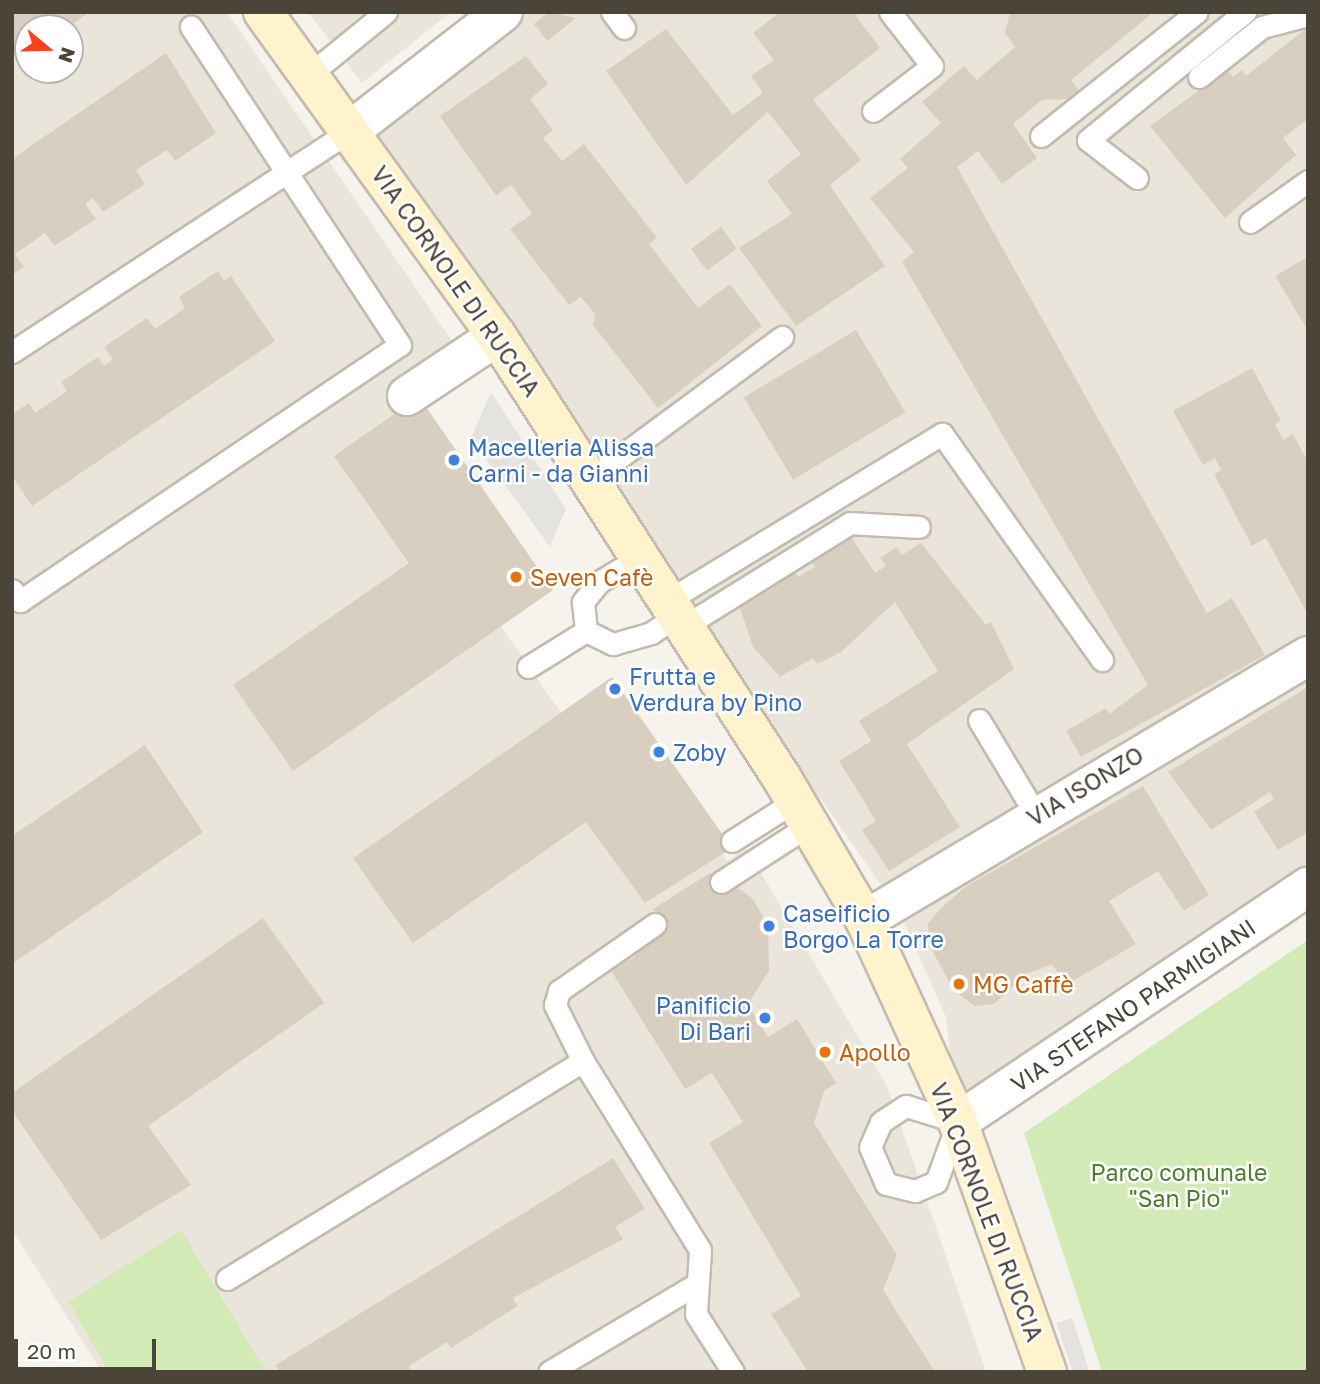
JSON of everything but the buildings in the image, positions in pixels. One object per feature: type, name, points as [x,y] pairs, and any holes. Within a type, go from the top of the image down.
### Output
[{"type":"main road","name":"VIA CORNOLE DI RUCCIA","points":[[264,12],[497,336],[802,813],[865,920],[958,1122],[1047,1372]]},
{"type":"street","points":[[351,130],[503,12]]},
{"type":"street","points":[[407,396],[497,336]]},
{"type":"street","name":"VIA ISONZO","points":[[865,920],[1036,815],[1308,656]]},
{"type":"street","name":"VIA STEFANO PARMIGIANI","points":[[958,1122],[1308,887]]},
{"type":"lane","points":[[310,74],[386,12]]},
{"type":"lane","points":[[873,111],[932,66],[890,12]]},
{"type":"lane","points":[[1041,136],[1197,12]]},
{"type":"lane","points":[[1137,178],[1087,140],[1245,12]]},
{"type":"lane","points":[[1199,77],[1262,27],[1308,15]]},
{"type":"lane","points":[[12,590],[20,601],[400,345],[191,27]]},
{"type":"lane","points":[[12,352],[351,130]]},
{"type":"lane","points":[[1250,222],[1308,181]]},
{"type":"lane","points":[[590,479],[782,337]]},
{"type":"lane","points":[[586,631],[613,644],[651,633],[942,434],[1102,660]]},
{"type":"lane","points":[[676,615],[850,523],[919,527]]},
{"type":"lane","points":[[586,631],[583,602],[599,582],[639,556]]},
{"type":"lane","points":[[528,667],[586,631]]},
{"type":"lane","points":[[979,720],[1036,815]]},
{"type":"lane","points":[[732,841],[802,813]]},
{"type":"lane","points":[[721,881],[802,813]]},
{"type":"lane","points":[[655,924],[559,991],[555,1005],[583,1061],[699,1250],[695,1285],[696,1314],[733,1372]]},
{"type":"lane","points":[[227,1279],[583,1061]]},
{"type":"lane","points":[[906,1106],[958,1122],[936,1182],[898,1190],[874,1168],[874,1134],[890,1114],[906,1106]]},
{"type":"lane","points":[[549,1372],[695,1285]]},
{"type":"shaded area","points":[[12,12],[227,12],[456,347],[419,397],[553,590],[501,626],[561,713],[612,677],[732,848],[723,854],[727,861],[747,849],[887,1086],[986,1372],[102,1372],[12,1230]]},
{"type":"shaded area","points":[[308,12],[451,12],[362,83]]},
{"type":"shaded area","points":[[503,12],[1308,12],[1308,887],[958,1122],[946,1017],[898,909],[351,130]]},
{"type":"shaded area","points":[[491,392],[566,509],[550,547],[471,438]]},
{"type":"shaded area","points":[[1072,1318],[1090,1372],[1073,1372],[1057,1323]]},
{"type":"green space","name":"Parco comunale \"San Pio\"","points":[[1308,940],[1308,1372],[1102,1372],[1024,1133]]},
{"type":"green space","points":[[181,1230],[266,1372],[109,1372],[69,1302]]},
{"type":"place","name":"Macelleria Alissa Carni - da Gianni","points":[[454,460]]},
{"type":"place","name":"Seven Cafè","points":[[516,577]]},
{"type":"place","name":"Frutta e Verdura by Pino","points":[[615,689]]},
{"type":"place","name":"Zoby","points":[[659,752]]},
{"type":"place","name":"Caseificio Borgo La Torre","points":[[769,926]]},
{"type":"place","name":"MG Caffè","points":[[959,984]]},
{"type":"place","name":"Panificio Di Bari","points":[[765,1018]]},
{"type":"place","name":"Apollo","points":[[825,1052]]}]
